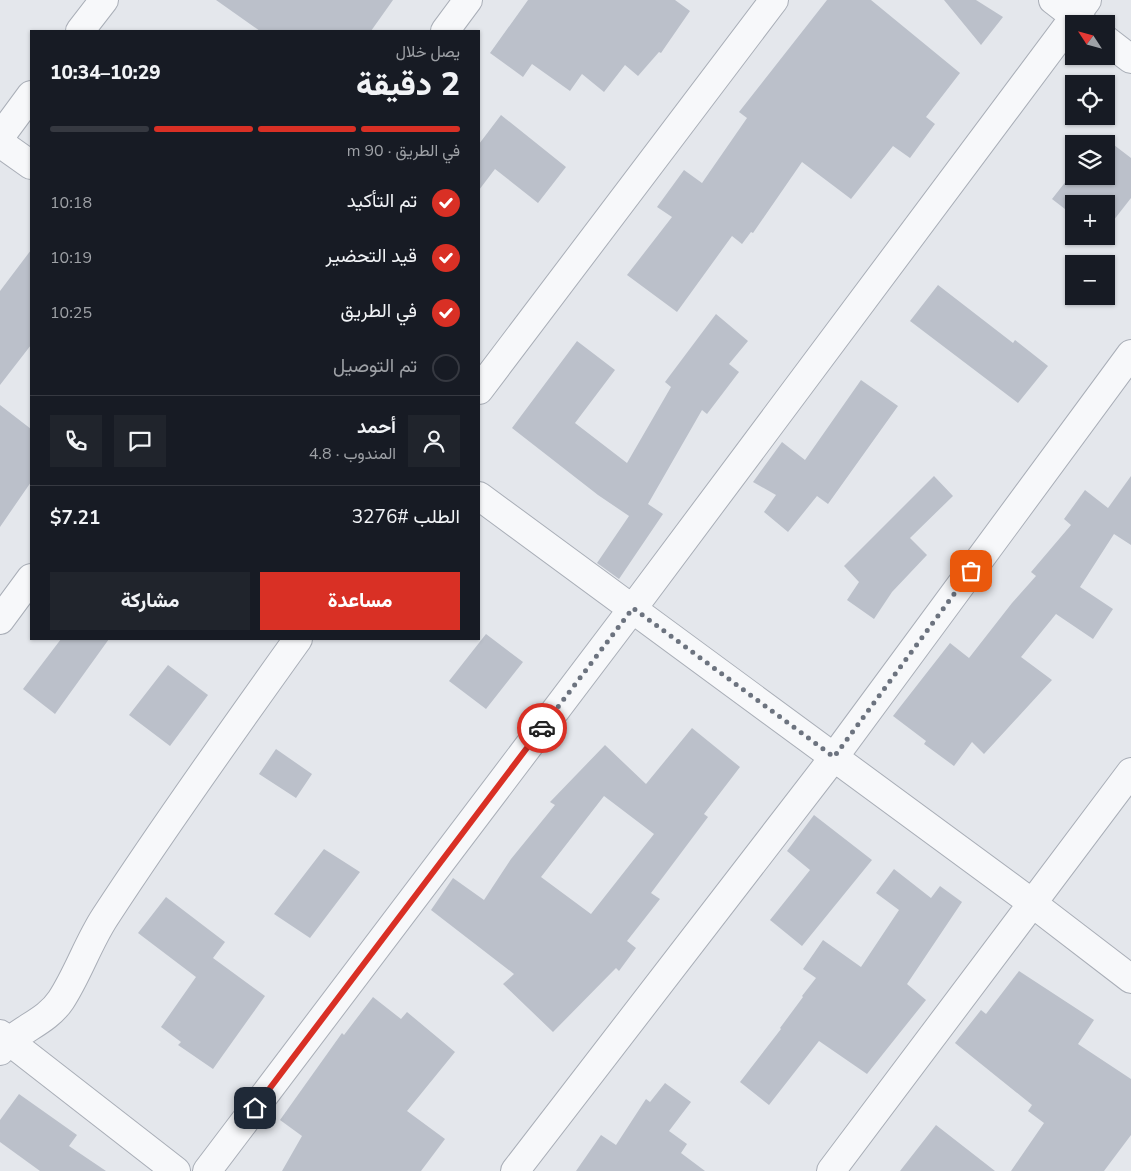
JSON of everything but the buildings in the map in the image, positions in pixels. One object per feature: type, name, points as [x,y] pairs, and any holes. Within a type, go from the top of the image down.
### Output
[{"type":"street","points":[[81,30],[104,0]]},
{"type":"street","points":[[446,30],[468,0]]},
{"type":"street","points":[[480,389],[774,0]]},
{"type":"street","points":[[207,1171],[1082,13],[1053,0]]},
{"type":"street","points":[[1115,47],[1131,59]]},
{"type":"street","points":[[0,137],[30,97]]},
{"type":"street","points":[[0,143],[30,164]]},
{"type":"street","points":[[515,1171],[834,757],[1131,354]]},
{"type":"street","points":[[480,497],[1032,903],[1131,979]]},
{"type":"street","points":[[0,620],[30,579]]},
{"type":"street","points":[[176,1171],[3,1042],[43,1018],[60,1001],[104,919],[185,797],[297,640]]},
{"type":"street","points":[[832,1171],[1131,772]]},
{"type":"way so far","points":[[542,728],[633,608],[834,757],[971,571]]},
{"type":"route","points":[[255,1108],[542,728]]}]
